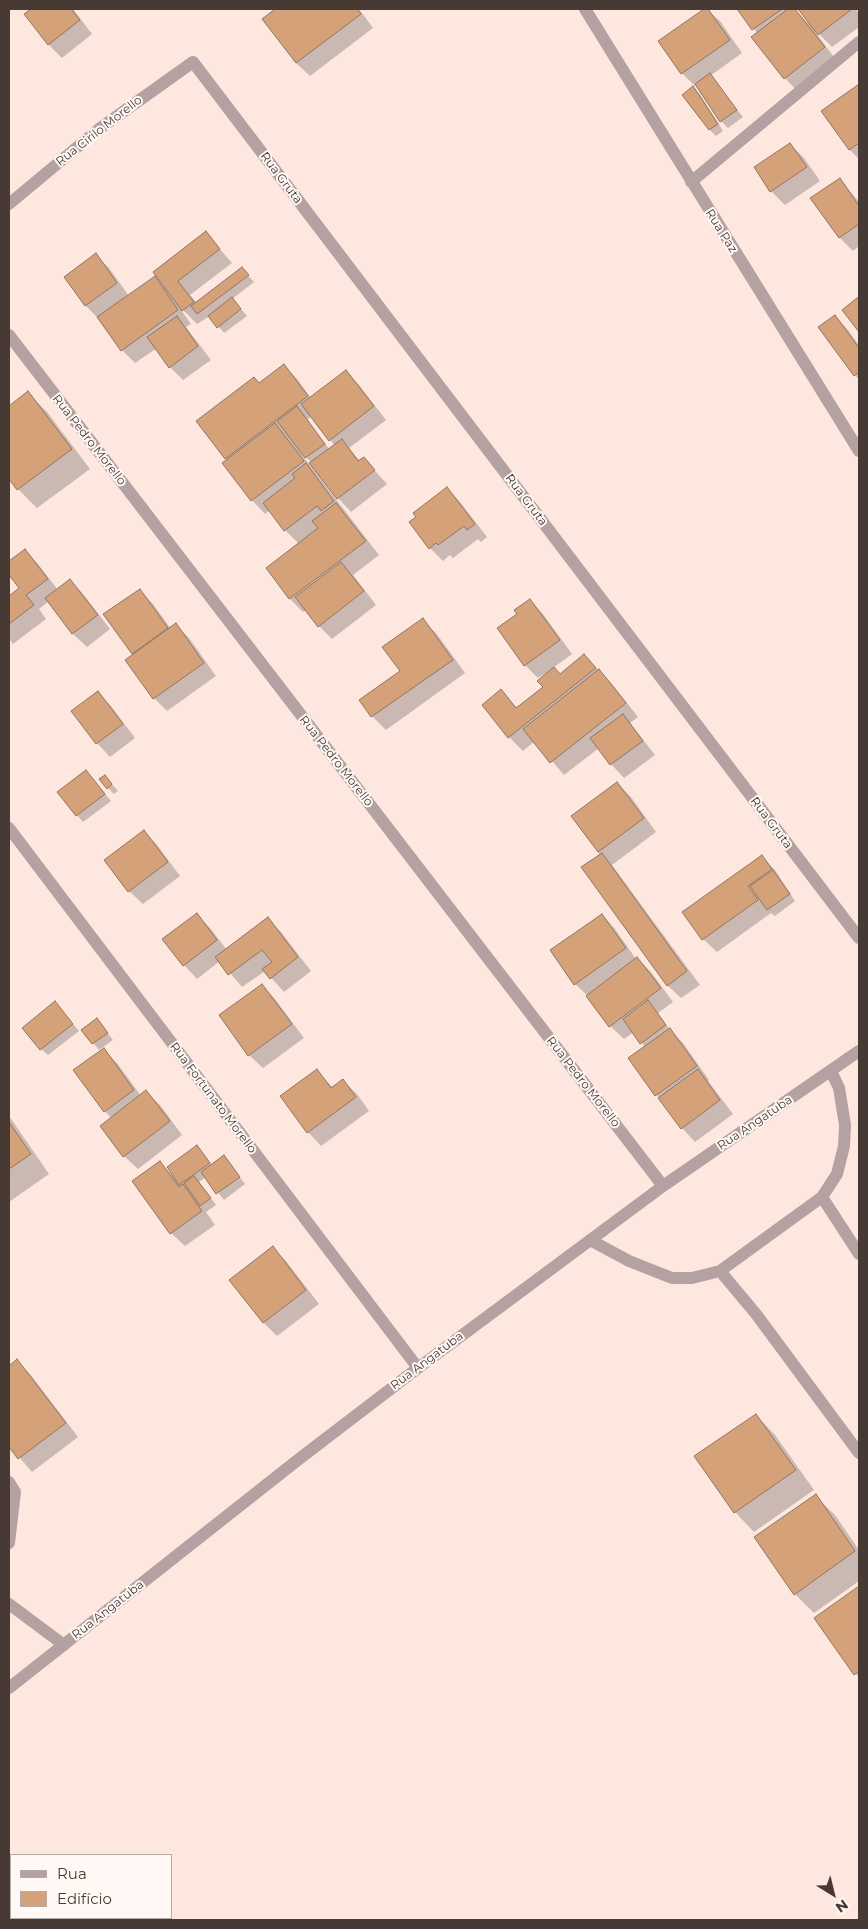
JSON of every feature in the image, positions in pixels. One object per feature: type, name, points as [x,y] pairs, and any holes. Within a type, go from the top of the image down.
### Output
[{"type":"street","name":"Rua Paz","points":[[584,9],[859,451]]},
{"type":"street","points":[[690,182],[859,42]]},
{"type":"street","name":"Rua Cirilo Morello","points":[[9,204],[99,129],[193,62]]},
{"type":"street","name":"Rua Gruta","points":[[193,62],[859,938]]},
{"type":"street","name":"Rua Pedro Morello","points":[[9,335],[663,1186]]},
{"type":"street","name":"Rua Fortunato Morello","points":[[9,828],[418,1368]]},
{"type":"street","name":"Rua Angatuba","points":[[9,1688],[291,1465],[418,1368],[663,1186],[859,1051]]},
{"type":"street","points":[[590,1240],[629,1260],[672,1278],[692,1278],[720,1271],[822,1197],[837,1174],[844,1146],[844,1107],[839,1088],[831,1070]]},
{"type":"street","points":[[822,1197],[859,1254]]},
{"type":"street","points":[[720,1271],[756,1314],[859,1454]]},
{"type":"street","points":[[9,1482],[15,1492],[9,1543]]},
{"type":"street","points":[[9,1604],[64,1645]]},
{"type":"building","points":[[31,9],[71,9],[80,20],[48,45],[24,14]]},
{"type":"building","points":[[275,9],[357,9],[361,14],[296,63],[262,19]]},
{"type":"building","points":[[704,9],[708,9],[730,40],[681,74],[658,41]]},
{"type":"building","points":[[737,9],[782,9],[752,30]]},
{"type":"building","points":[[788,9],[795,9],[825,47],[784,79],[751,37]]},
{"type":"building","points":[[798,9],[852,9],[818,35]]},
{"type":"building","points":[[710,73],[737,110],[720,122],[695,84]]},
{"type":"building","points":[[859,84],[859,143],[849,150],[821,111]]},
{"type":"building","points":[[693,86],[718,124],[709,130],[682,95]]},
{"type":"building","points":[[790,143],[807,167],[770,192],[754,167]]},
{"type":"building","points":[[840,178],[859,206],[859,224],[839,238],[810,198]]},
{"type":"building","points":[[206,231],[220,249],[178,281],[194,302],[182,311],[153,272]]},
{"type":"building","points":[[96,253],[117,283],[85,306],[64,277]]},
{"type":"building","points":[[242,267],[249,275],[197,314],[191,306]]},
{"type":"building","points":[[155,276],[178,310],[121,351],[97,317]]},
{"type":"building","points":[[232,297],[241,309],[217,328],[208,316]]},
{"type":"building","points":[[857,298],[859,301],[859,332],[842,310]]},
{"type":"building","points":[[835,315],[859,348],[859,372],[854,376],[818,327]]},
{"type":"building","points":[[177,316],[198,346],[169,368],[147,337]]},
{"type":"building","points":[[284,364],[308,396],[225,459],[196,421],[254,377],[259,383]]},
{"type":"building","points":[[346,370],[374,406],[329,441],[301,404]]},
{"type":"building","points":[[28,391],[72,449],[17,490],[9,479],[9,406]]},
{"type":"building","points":[[297,406],[325,444],[305,458],[277,421]]},
{"type":"building","points":[[275,423],[304,461],[251,501],[222,463]]},
{"type":"building","points":[[342,439],[358,461],[364,457],[375,470],[337,499],[309,463]]},
{"type":"building","points":[[306,463],[334,501],[321,511],[317,506],[284,531],[263,503],[295,478],[292,474]]},
{"type":"building","points":[[447,487],[475,524],[467,530],[464,526],[438,545],[436,543],[429,549],[409,522],[416,517],[413,513]]},
{"type":"building","points":[[336,503],[366,541],[289,599],[266,568],[318,528],[312,521]]},
{"type":"building","points":[[25,549],[48,579],[26,595],[34,605],[9,624],[9,596],[19,588],[9,575],[9,561]]},
{"type":"building","points":[[341,562],[364,591],[318,627],[295,597]]},
{"type":"building","points":[[70,579],[98,615],[72,634],[45,598]]},
{"type":"building","points":[[140,589],[168,628],[132,654],[103,614]]},
{"type":"building","points":[[530,599],[560,640],[524,666],[497,628],[517,614],[514,610]]},
{"type":"building","points":[[423,618],[453,660],[371,717],[359,700],[400,671],[382,647]]},
{"type":"building","points":[[176,623],[204,663],[153,699],[125,660]]},
{"type":"building","points":[[584,654],[596,668],[508,738],[482,705],[501,689],[516,708],[543,687],[537,681],[554,667],[560,674]]},
{"type":"building","points":[[599,669],[626,703],[550,763],[523,729]]},
{"type":"building","points":[[98,691],[123,724],[96,744],[71,711]]},
{"type":"building","points":[[623,714],[643,741],[610,765],[590,738]]},
{"type":"building","points":[[86,770],[105,794],[76,816],[57,792]]},
{"type":"building","points":[[105,775],[112,784],[107,789],[99,779]]},
{"type":"building","points":[[617,782],[644,818],[598,852],[571,816]]},
{"type":"building","points":[[144,830],[168,862],[128,892],[104,860]]},
{"type":"building","points":[[602,853],[687,971],[667,986],[581,867]]},
{"type":"building","points":[[762,855],[772,869],[748,886],[758,900],[702,940],[682,912]]},
{"type":"building","points":[[773,870],[790,894],[767,910],[750,886]]},
{"type":"building","points":[[197,913],[217,940],[183,966],[162,939]]},
{"type":"building","points":[[602,914],[626,948],[574,985],[550,950]]},
{"type":"building","points":[[268,917],[298,957],[270,979],[262,969],[272,962],[262,950],[228,975],[215,957]]},
{"type":"building","points":[[637,957],[661,988],[609,1027],[586,996]]},
{"type":"building","points":[[262,984],[292,1024],[248,1056],[219,1015]]},
{"type":"building","points":[[648,1000],[666,1025],[640,1044],[623,1019]]},
{"type":"building","points":[[55,1001],[73,1024],[40,1050],[22,1028]]},
{"type":"building","points":[[97,1018],[108,1033],[92,1044],[81,1030]]},
{"type":"building","points":[[670,1028],[697,1066],[655,1096],[628,1058]]},
{"type":"building","points":[[104,1048],[134,1090],[104,1112],[73,1070]]},
{"type":"building","points":[[317,1069],[331,1088],[343,1079],[356,1097],[307,1133],[280,1096]]},
{"type":"building","points":[[698,1069],[720,1100],[681,1129],[658,1098]]},
{"type":"building","points":[[146,1090],[170,1121],[123,1157],[100,1126]]},
{"type":"building","points":[[9,1122],[31,1154],[9,1169]]},
{"type":"building","points":[[197,1145],[210,1163],[179,1185],[167,1167]]},
{"type":"building","points":[[224,1155],[240,1177],[216,1194],[201,1172]]},
{"type":"building","points":[[160,1161],[179,1187],[183,1184],[202,1211],[170,1234],[132,1181]]},
{"type":"building","points":[[194,1176],[211,1198],[200,1206],[184,1183]]},
{"type":"building","points":[[273,1246],[306,1290],[263,1323],[229,1280]]},
{"type":"building","points":[[17,1359],[66,1423],[18,1459],[9,1447],[9,1366]]},
{"type":"building","points":[[756,1414],[796,1470],[734,1513],[694,1456]]},
{"type":"building","points":[[816,1494],[855,1551],[794,1595],[754,1537]]},
{"type":"building","points":[[859,1586],[859,1671],[854,1675],[814,1618]]}]
